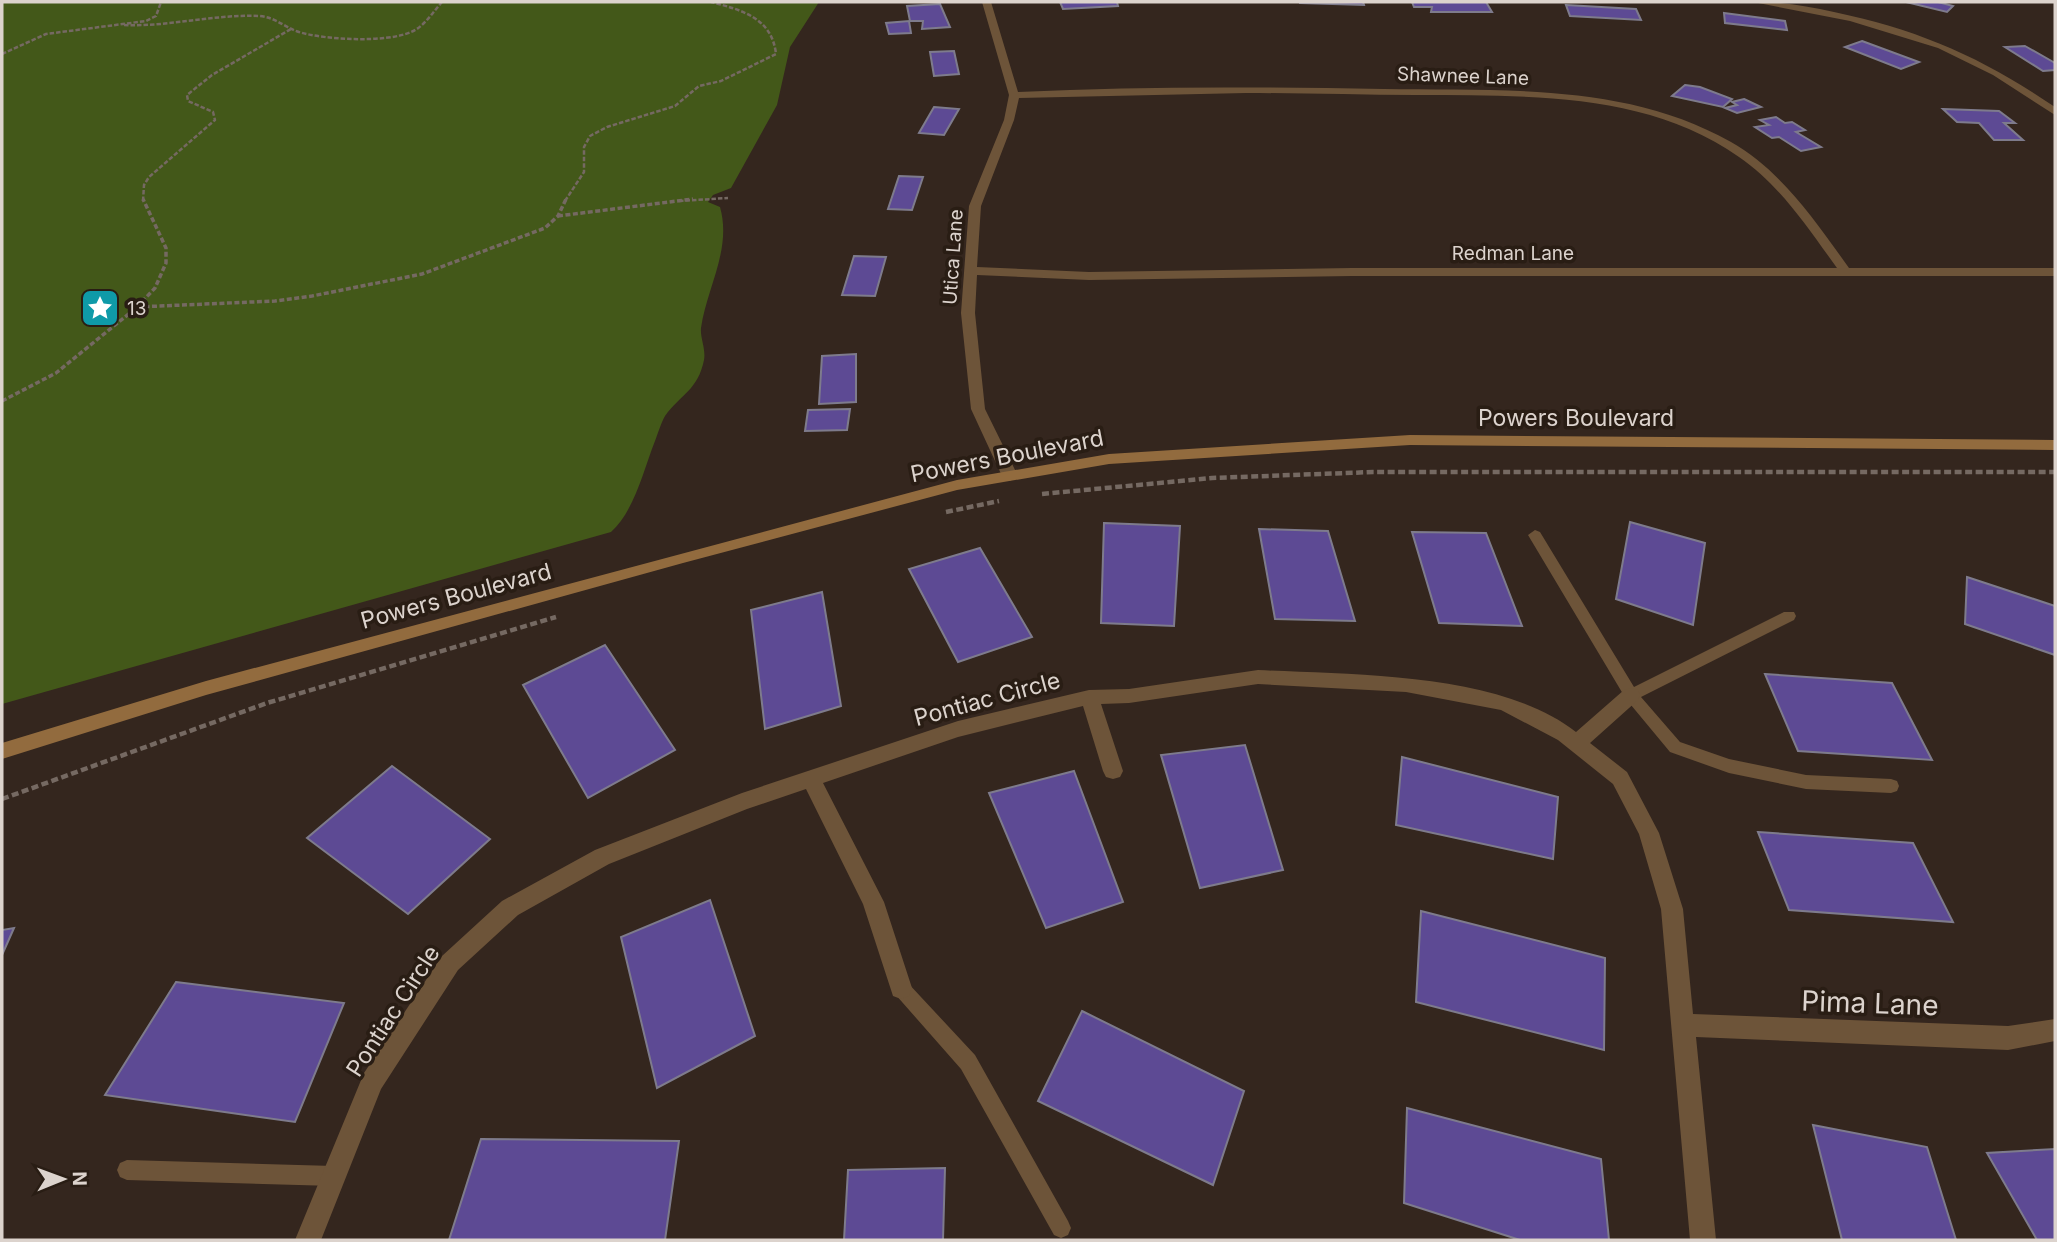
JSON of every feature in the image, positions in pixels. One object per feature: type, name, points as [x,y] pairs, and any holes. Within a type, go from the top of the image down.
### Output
[{"type":"main road","name":"Powers Boulevard","points":[[2,751],[206,688],[656,564],[957,485],[1109,459],[1410,440],[2055,444]]},
{"type":"street","points":[[986,2],[1014,95]]},
{"type":"street","points":[[1758,2],[1804,8],[1884,27],[1953,52],[1998,74],[2055,112]]},
{"type":"street","name":"Shawnee Lane","points":[[1014,95],[1329,90],[1524,95],[1593,100],[1649,113],[1700,130],[1742,153],[1773,179],[1802,211],[1845,271]]},
{"type":"street","name":"Utica Lane","points":[[1010,476],[978,409],[968,313],[975,206],[1009,120],[1014,95]]},
{"type":"street","name":"Redman Lane","points":[[971,271],[1089,276],[1352,272],[2055,272]]},
{"type":"street","name":"Pontiac Circle","points":[[308,1240],[372,1082],[450,963],[510,908],[602,857],[811,778],[958,729],[1089,698],[1129,696],[1258,677],[1406,685],[1505,703],[1565,734],[1620,778],[1649,833],[1672,909],[1703,1240]]},
{"type":"street","points":[[1577,743],[1631,695]]},
{"type":"street","points":[[1089,698],[1113,771]]},
{"type":"street","points":[[811,778],[873,902],[901,988]]},
{"type":"street","name":"Pima Lane","points":[[1682,1025],[2008,1038],[2055,1030]]},
{"type":"lane","points":[[1535,536],[1631,695],[1675,747],[1729,766],[1806,782],[1891,786]]},
{"type":"lane","points":[[1631,695],[1789,616]]},
{"type":"lane","points":[[901,988],[968,1062],[1061,1228]]},
{"type":"lane","points":[[127,1170],[334,1176]]},
{"type":"path","points":[[156,16],[161,2]]},
{"type":"path","points":[[2,54],[46,34],[227,16],[263,16],[281,20],[291,29],[342,37],[398,36],[416,30],[442,2]]},
{"type":"path","points":[[137,307],[275,302],[406,278],[545,228],[558,216],[584,172],[583,147],[590,136],[607,127],[675,106],[699,86],[721,81],[776,54],[772,32],[765,24],[743,12],[711,2]]},
{"type":"path","points":[[156,16],[165,23]]},
{"type":"path","points":[[124,26],[156,16]]},
{"type":"path","points":[[2,401],[51,377],[103,331],[137,307],[158,284],[167,253],[162,233],[155,225],[142,192],[145,184],[158,170],[207,131],[215,120],[213,112],[188,101],[187,95],[212,75],[291,29]]},
{"type":"path","points":[[558,216],[728,198]]},
{"type":"path","points":[[1036,494],[1212,478],[1373,472],[2055,472]]},
{"type":"path","points":[[945,512],[1010,499]]},
{"type":"path","points":[[2,799],[268,703],[562,615]]},
{"type":"green space","points":[[2,2],[819,2],[790,47],[777,105],[731,188],[713,195],[708,202],[720,207],[723,238],[701,328],[704,356],[701,370],[693,385],[665,416],[632,501],[611,532],[2,704]]},
{"type":"building","points":[[1060,2],[1117,2],[1118,6],[1063,9]]},
{"type":"building","points":[[1363,2],[1364,5],[1300,3]]},
{"type":"building","points":[[1412,2],[1486,2],[1492,12],[1431,12],[1432,7],[1414,7]]},
{"type":"building","points":[[1906,2],[1938,2],[1953,6],[1947,12]]},
{"type":"building","points":[[940,4],[950,27],[922,29],[923,21],[910,21],[907,6]]},
{"type":"building","points":[[1566,5],[1636,9],[1641,20],[1570,16]]},
{"type":"building","points":[[1724,13],[1785,21],[1787,30],[1725,23]]},
{"type":"building","points":[[909,21],[911,33],[889,34],[886,23]]},
{"type":"building","points":[[1862,41],[1919,62],[1901,69],[1845,47]]},
{"type":"building","points":[[2025,46],[2055,63],[2055,70],[2043,71],[2005,47]]},
{"type":"building","points":[[954,51],[959,74],[934,76],[930,52]]},
{"type":"building","points":[[1685,85],[1700,87],[1732,99],[1723,107],[1672,96]]},
{"type":"building","points":[[1744,99],[1761,107],[1737,113],[1725,108],[1737,105],[1732,102]]},
{"type":"building","points":[[934,107],[959,109],[944,135],[919,133]]},
{"type":"building","points":[[1943,109],[1999,111],[2015,123],[2004,123],[2023,140],[1994,140],[1979,123],[1957,122]]},
{"type":"building","points":[[1776,117],[1805,130],[1796,132],[1821,147],[1801,151],[1779,137],[1772,138],[1755,127],[1769,125],[1760,120]]},
{"type":"building","points":[[899,176],[923,177],[912,210],[888,209]]},
{"type":"building","points":[[854,256],[886,257],[875,296],[842,295]]},
{"type":"building","points":[[856,354],[856,402],[819,404],[822,356]]},
{"type":"building","points":[[850,409],[847,430],[805,431],[808,410]]},
{"type":"building","points":[[1630,522],[1705,543],[1693,625],[1616,599]]},
{"type":"building","points":[[1104,523],[1180,526],[1174,626],[1101,623]]},
{"type":"building","points":[[1259,529],[1328,531],[1355,621],[1275,619]]},
{"type":"building","points":[[1412,532],[1486,533],[1522,626],[1439,623]]},
{"type":"building","points":[[980,548],[1032,637],[958,662],[909,569]]},
{"type":"building","points":[[1967,577],[2055,606],[2055,655],[1965,624]]},
{"type":"building","points":[[822,592],[841,706],[765,729],[751,610]]},
{"type":"building","points":[[605,645],[675,750],[588,798],[523,685]]},
{"type":"building","points":[[1765,674],[1892,683],[1932,760],[1798,751]]},
{"type":"building","points":[[1245,745],[1283,870],[1200,888],[1161,755]]},
{"type":"building","points":[[1402,757],[1558,797],[1553,859],[1396,825]]},
{"type":"building","points":[[392,766],[490,839],[408,914],[307,838]]},
{"type":"building","points":[[1074,771],[1123,902],[1046,928],[989,793]]},
{"type":"building","points":[[1758,832],[1913,843],[1953,922],[1789,910]]},
{"type":"building","points":[[710,900],[755,1036],[657,1088],[621,937]]},
{"type":"building","points":[[1421,911],[1605,958],[1604,1050],[1416,1002]]},
{"type":"building","points":[[14,928],[2,955],[2,930]]},
{"type":"building","points":[[176,982],[344,1003],[295,1122],[105,1095]]},
{"type":"building","points":[[1082,1011],[1244,1091],[1213,1185],[1038,1101]]},
{"type":"building","points":[[1407,1108],[1601,1159],[1609,1240],[1520,1240],[1404,1203]]},
{"type":"building","points":[[1813,1125],[1927,1147],[1956,1240],[1842,1240]]},
{"type":"building","points":[[481,1139],[679,1141],[665,1240],[449,1240]]},
{"type":"building","points":[[2055,1149],[2055,1240],[2037,1240],[1987,1153]]},
{"type":"building","points":[[945,1168],[943,1240],[844,1240],[848,1170]]},
{"type":"place","name":"13","points":[[100,308]]}]
